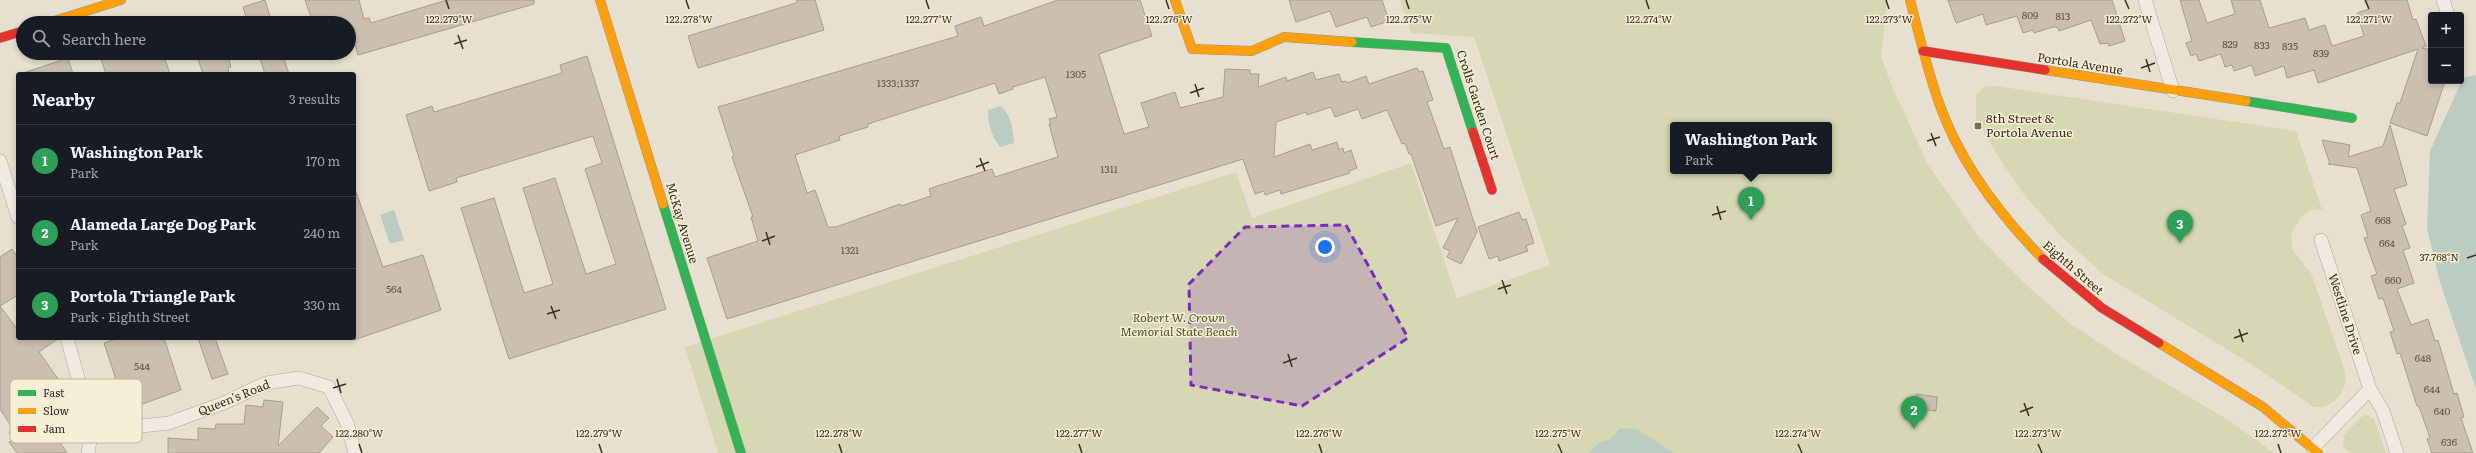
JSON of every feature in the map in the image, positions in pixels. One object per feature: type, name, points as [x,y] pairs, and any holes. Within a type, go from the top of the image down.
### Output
[{"type":"street","points":[[70,16],[121,0]]},
{"type":"street","name":"McKay Avenue","points":[[600,0],[741,453]]},
{"type":"street","name":"Crolls Garden Court","points":[[1176,0],[1192,49],[1252,51],[1284,37],[1446,48],[1492,190]]},
{"type":"street","name":"Eighth Street","points":[[1910,0],[1939,105],[1952,134],[2001,214],[2042,259],[2095,303],[2244,393],[2315,450]]},
{"type":"street","points":[[2145,0],[2173,91]]},
{"type":"street","points":[[2443,0],[2447,12]]},
{"type":"street","points":[[0,38],[16,33]]},
{"type":"street","name":"Portola Avenue","points":[[1923,51],[2352,118]]},
{"type":"street","points":[[0,161],[16,211]]},
{"type":"street","name":"Westline Drive","points":[[2321,240],[2370,389],[2382,411],[2397,453]]},
{"type":"street","points":[[68,340],[78,379]]},
{"type":"street","name":"Queen's Road","points":[[142,427],[170,423],[224,403],[266,383],[299,378],[329,387],[347,423],[355,453]]},
{"type":"street","points":[[2315,450],[2370,389]]},
{"type":"street","points":[[88,453],[90,443]]},
{"type":"highlighted area","points":[[1346,225],[1408,338],[1302,406],[1191,385],[1189,284],[1245,227]]},
{"type":"green space","name":"Robert W. Crown Memorial State Beach","points":[[1400,0],[1887,0],[1881,56],[1891,84],[1928,165],[1979,237],[2024,283],[2071,324],[2118,355],[2230,421],[2274,453],[718,453],[685,347],[1236,172],[1252,218],[1411,163],[1457,298],[1550,265],[1474,37],[1411,33]]},
{"type":"green space","points":[[1986,86],[1996,86],[2296,131],[2322,210],[2310,210],[2301,217],[2291,234],[2292,249],[2311,273],[2345,372],[2344,386],[2338,397],[2328,405],[2314,407],[2251,364],[2103,274],[2062,237],[2025,196],[1997,155],[1976,118],[1976,95]]},
{"type":"green space","points":[[2366,415],[2374,419],[2386,453],[2350,453],[2343,447],[2344,435],[2361,417]]},
{"type":"shaded area","points":[[2476,75],[2476,389],[2440,282],[2427,229],[2430,151],[2460,84],[2464,84],[2464,78]]},
{"type":"shaded area","points":[[1001,106],[1008,115],[1011,123],[1014,143],[1000,147],[991,130],[988,110]]},
{"type":"shaded area","points":[[394,210],[404,240],[390,244],[380,215]]},
{"type":"shaded area","points":[[1620,428],[1637,429],[1674,453],[1589,453],[1600,442],[1609,440]]},
{"type":"building","points":[[265,0],[270,16],[246,16],[243,7]]},
{"type":"building","points":[[305,0],[359,0],[364,19],[369,18],[371,23],[447,0],[534,0],[534,4],[358,55],[356,48],[356,16],[311,16]]},
{"type":"building","points":[[797,0],[815,0],[824,30],[698,68],[688,36],[796,3]]},
{"type":"building","points":[[1058,0],[1140,0],[1152,36],[1099,54],[1124,134],[1149,127],[1141,103],[1175,92],[1180,108],[1223,97],[1225,69],[1250,70],[1250,74],[1259,74],[1258,87],[1286,77],[1287,81],[1313,72],[1316,80],[1339,74],[1342,82],[1346,81],[1347,83],[1366,76],[1369,84],[1417,68],[1419,72],[1423,71],[1433,100],[1427,102],[1444,149],[1450,147],[1477,232],[1461,264],[1447,257],[1450,251],[1443,248],[1458,218],[1436,226],[1411,154],[1409,154],[1405,143],[1402,144],[1387,110],[1362,119],[1358,109],[1335,117],[1331,107],[1307,115],[1306,112],[1276,122],[1274,157],[1310,144],[1312,150],[1337,142],[1339,150],[1343,148],[1344,153],[1351,150],[1357,168],[1349,171],[1350,173],[1281,194],[1280,190],[1265,195],[1264,191],[1255,194],[1243,159],[727,319],[707,258],[758,241],[751,217],[753,217],[732,157],[734,156],[718,107],[958,36],[955,26],[981,17],[984,26]],"holes":[[[1045,77],[1057,117],[1049,119],[1051,124],[1049,124],[1058,157],[995,177],[992,169],[934,187],[929,189],[931,196],[901,206],[900,204],[836,227],[828,227],[815,190],[807,193],[795,155],[840,140],[839,136],[868,127],[868,124],[995,83],[999,94],[1013,89],[1013,87]]]},
{"type":"building","points":[[1289,0],[1382,0],[1389,21],[1371,27],[1367,17],[1336,27],[1330,11],[1296,22]]},
{"type":"building","points":[[1948,0],[2112,0],[2125,41],[2109,46],[2108,43],[2100,44],[2091,20],[2059,31],[2057,27],[2053,27],[2034,33],[2033,30],[2023,33],[2017,16],[1986,25],[1983,14],[1956,23]]},
{"type":"building","points":[[2180,0],[2199,0],[2207,23],[2235,14],[2231,0],[2260,0],[2269,28],[2305,18],[2309,30],[2325,25],[2332,46],[2364,36],[2357,13],[2369,9],[2366,0],[2407,0],[2413,20],[2416,19],[2426,46],[2422,48],[2428,49],[2428,84],[2444,84],[2427,136],[2390,123],[2397,103],[2400,103],[2418,49],[2318,83],[2314,70],[2287,78],[2284,66],[2255,76],[2252,65],[2234,71],[2232,65],[2225,67],[2221,54],[2199,61],[2196,54],[2191,56],[2186,43],[2192,41]]},
{"type":"building","points":[[587,56],[666,309],[509,359],[461,208],[494,198],[524,293],[553,284],[523,188],[555,178],[586,274],[616,264],[585,169],[602,163],[593,136],[456,178],[457,182],[429,191],[406,115],[432,106],[434,112],[562,73],[560,65]]},
{"type":"building","points":[[62,60],[69,60],[72,72],[26,72]]},
{"type":"building","points":[[101,60],[165,60],[169,72],[105,72]]},
{"type":"building","points":[[198,60],[229,60],[231,67],[228,68],[229,72],[202,72]]},
{"type":"building","points":[[260,60],[284,60],[288,72],[264,72]]},
{"type":"building","points":[[2390,125],[2407,185],[2394,189],[2406,224],[2402,226],[2410,248],[2403,250],[2414,283],[2397,289],[2411,325],[2428,319],[2435,341],[2438,340],[2454,394],[2457,393],[2464,417],[2461,418],[2473,453],[2432,453],[2427,439],[2430,438],[2419,406],[2417,406],[2400,353],[2397,354],[2390,332],[2394,331],[2383,298],[2379,299],[2371,276],[2377,274],[2364,238],[2368,237],[2361,215],[2371,211],[2357,168],[2328,164],[2330,164],[2322,140],[2350,145],[2348,157],[2383,146]]},
{"type":"building","points":[[356,192],[383,267],[423,255],[441,310],[356,339]]},
{"type":"building","points":[[1519,212],[1522,220],[1526,219],[1534,243],[1526,246],[1528,251],[1499,261],[1498,256],[1489,259],[1478,227]]},
{"type":"building","points":[[12,249],[16,255],[16,296],[0,306],[0,257]]},
{"type":"building","points":[[0,306],[16,327],[16,340],[56,340],[39,352],[58,379],[10,379],[10,424],[0,409]]},
{"type":"building","points":[[113,340],[165,340],[181,390],[142,404],[142,379],[116,379],[104,343]]},
{"type":"building","points":[[199,340],[216,340],[228,374],[212,379]]},
{"type":"building","points":[[1916,394],[1937,397],[1936,411],[1914,408]]},
{"type":"building","points":[[264,400],[283,402],[278,446],[317,407],[329,418],[321,426],[333,437],[319,453],[168,453],[168,438],[198,440],[198,428],[215,429],[216,424],[244,424],[246,405],[263,407]]},
{"type":"building","points":[[9,442],[60,443],[67,453],[17,453]]},
{"type":"traffic: fast","points":[[1352,42],[1446,48],[1473,132]]},
{"type":"traffic: fast","points":[[2246,101],[2352,118]]},
{"type":"traffic: fast","points":[[663,204],[741,453]]},
{"type":"traffic: slow","points":[[70,16],[121,0]]},
{"type":"traffic: slow","points":[[600,0],[663,204]]},
{"type":"traffic: slow","points":[[1175,0],[1192,49],[1252,51],[1284,37],[1352,42]]},
{"type":"traffic: slow","points":[[1910,0],[1923,52],[1939,103],[1958,146],[1982,187],[1996,206],[2043,259]]},
{"type":"traffic: slow","points":[[2045,70],[2246,101]]},
{"type":"traffic: slow","points":[[2159,343],[2263,407],[2318,453]]},
{"type":"traffic: jam","points":[[0,38],[16,33]]},
{"type":"traffic: jam","points":[[1923,51],[2045,70]]},
{"type":"traffic: jam","points":[[1473,132],[1492,190]]},
{"type":"traffic: jam","points":[[2043,259],[2102,308],[2159,343]]},
{"type":"place","name":"8th Street & Portola Avenue","points":[[1978,126]]},
{"type":"place","name":"Washington Park","points":[[1751,220]]},
{"type":"place","name":"Portola Triangle Park","points":[[2180,243]]},
{"type":"place","name":"Alameda Large Dog Park","points":[[1914,429]]}]
